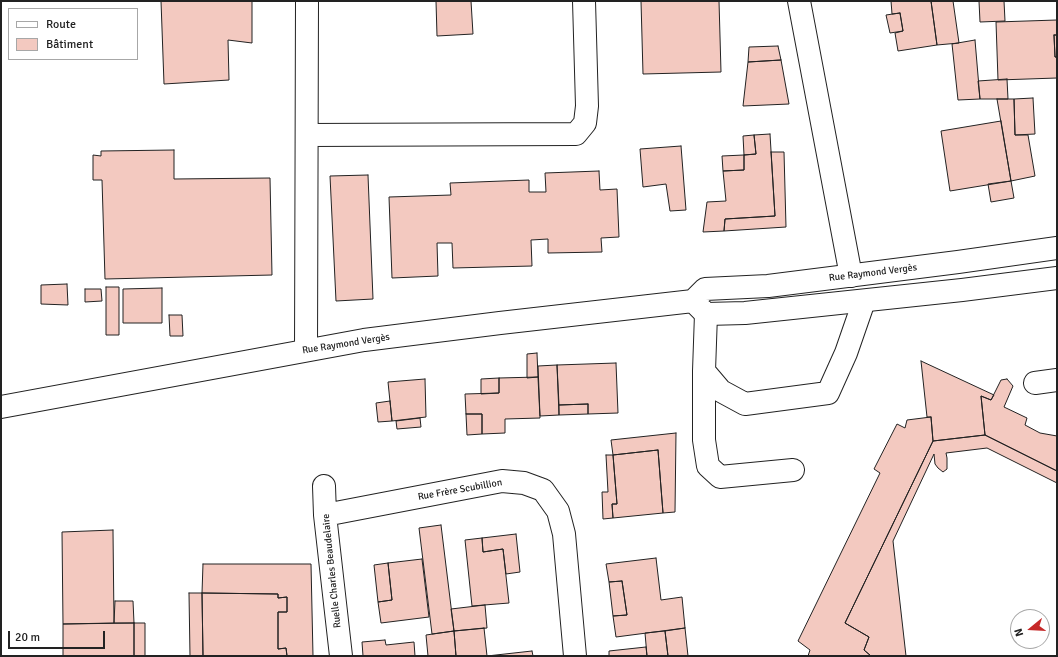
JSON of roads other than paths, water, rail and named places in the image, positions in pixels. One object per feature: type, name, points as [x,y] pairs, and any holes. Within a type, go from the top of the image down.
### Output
[{"type":"street","points":[[306,350],[307,1]]},
{"type":"street","points":[[307,135],[576,134],[585,123],[587,106],[584,1]]},
{"type":"street","points":[[799,1],[851,276]]},
{"type":"street","name":"Rue Raymond Vergès","points":[[700,308],[705,289],[768,286],[1057,248]]},
{"type":"street","name":"Rue Raymond Vergès","points":[[1,407],[364,340],[492,324],[700,308],[745,313],[864,301],[1057,278]]},
{"type":"street","points":[[704,371],[721,391],[745,404],[828,393],[846,353],[864,301]]},
{"type":"street","points":[[700,308],[704,371],[704,440],[708,466],[720,477],[793,470]]},
{"type":"street","points":[[1035,383],[1057,380]]},
{"type":"street","name":"Rue Frère Scubillion","points":[[325,515],[502,481],[524,482],[543,490],[558,511],[564,534],[575,656]]},
{"type":"street","name":"Ruelle Charles Beaudelaire","points":[[324,486],[325,515],[341,656]]}]
